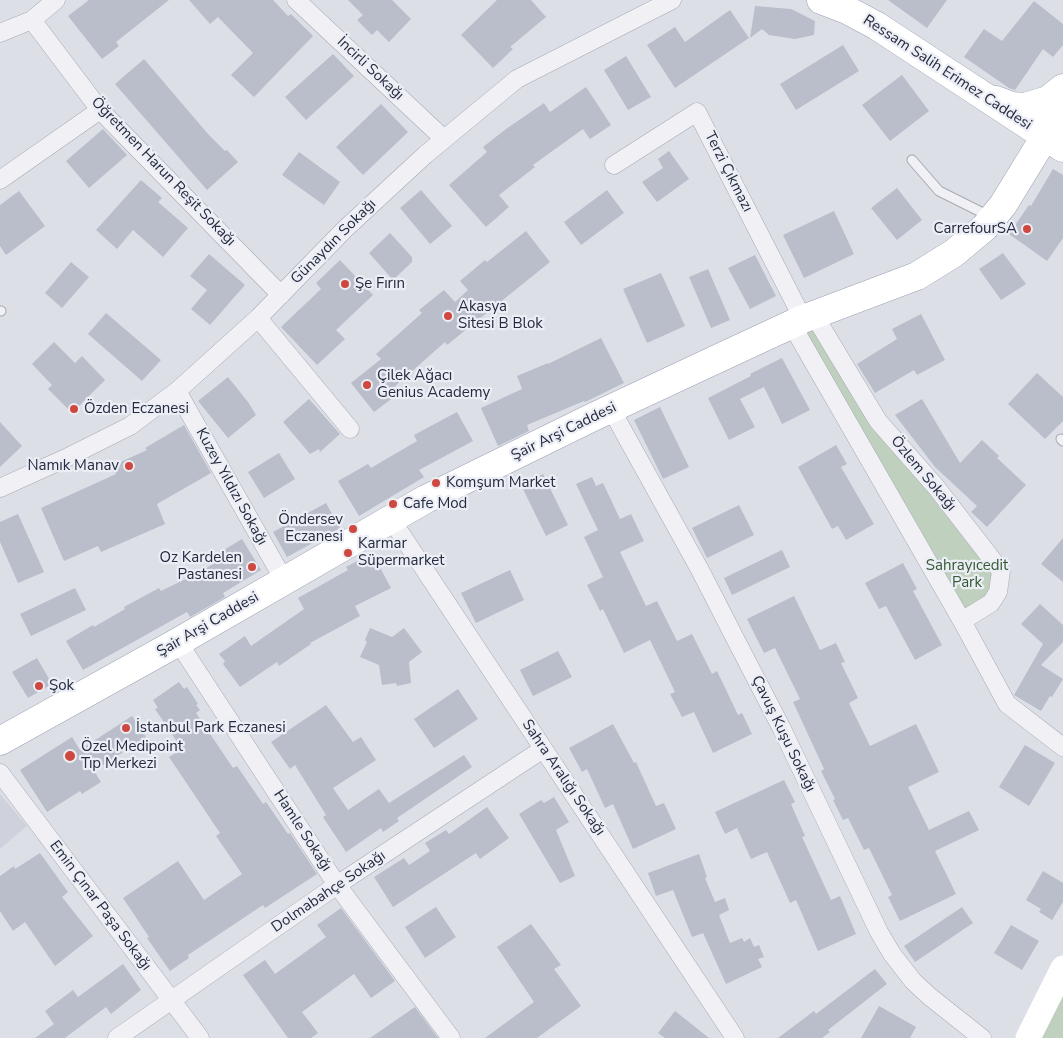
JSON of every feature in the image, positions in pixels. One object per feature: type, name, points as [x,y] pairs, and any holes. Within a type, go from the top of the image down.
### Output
[{"type":"main road","name":"Ressam Salih Erimez Caddesi","points":[[821,0],[847,10],[877,26],[1054,142]]},
{"type":"main road","points":[[860,0],[861,8],[877,26]]},
{"type":"main road","points":[[970,88],[1001,103],[1017,107],[1044,102],[1063,88]]},
{"type":"main road","name":"Şair Arşi Caddesi","points":[[0,741],[285,582],[434,495],[611,409],[803,320],[917,276],[954,254],[985,227],[1054,142],[1063,107]]},
{"type":"street","points":[[0,33],[32,20],[56,0]]},
{"type":"street","name":"İncirli Sokağı","points":[[296,0],[444,139]]},
{"type":"street","name":"Günaydın Sokağı","points":[[0,488],[130,426],[177,391],[258,318],[345,230],[444,139],[517,79],[672,0]]},
{"type":"street","name":"Öğretmen Harun Reşit Sokağı","points":[[32,20],[100,110],[282,295]]},
{"type":"street","points":[[0,180],[100,110]]},
{"type":"street","name":"Terzi Çıkmazı","points":[[614,165],[697,112],[803,320]]},
{"type":"street","points":[[258,318],[350,430]]},
{"type":"street","name":"Özlem Sokağı","points":[[803,320],[1007,704],[1063,747]]},
{"type":"street","name":"Özlem Sokağı","points":[[803,320],[878,421],[936,487],[1001,571],[998,592],[991,603],[962,620]]},
{"type":"street","name":"Kuzey Yıldızı Sokağı","points":[[177,391],[285,582]]},
{"type":"street","name":"Çavuş Kuşu Sokağı","points":[[611,409],[700,570],[781,727],[879,932],[892,954],[919,986],[982,1038]]},
{"type":"street","name":"Sahra Aralığı Sokağı","points":[[391,519],[735,1038]]},
{"type":"street","name":"Hamle Sokağı","points":[[178,642],[337,885],[451,1038]]},
{"type":"street","name":"Dolmabahçe Sokağı","points":[[116,1038],[337,885],[543,749]]},
{"type":"street","name":"Emin Çınar Paşa Sokağı","points":[[0,773],[200,1038]]},
{"type":"street","points":[[1028,1038],[1063,968]]},
{"type":"lane","points":[[912,160],[939,191],[992,218]]},
{"type":"shaded area","points":[[0,794],[27,826],[0,849]]},
{"type":"green space","name":"Sahrayıcedit Park","points":[[817,324],[997,572],[987,598],[961,616],[800,333]]},
{"type":"green space","points":[[1063,995],[1063,1038],[1041,1038]]},
{"type":"building","points":[[89,0],[169,0],[116,42],[119,46],[102,59],[68,16]]},
{"type":"building","points":[[189,0],[273,0],[288,16],[291,14],[313,36],[254,97],[231,75],[253,53],[218,17],[210,24]]},
{"type":"building","points":[[348,0],[392,0],[411,19],[389,42],[377,30],[372,35],[357,20],[363,15]]},
{"type":"building","points":[[497,0],[531,0],[546,17],[510,47],[513,49],[493,68],[461,35]]},
{"type":"building","points":[[888,0],[947,0],[927,28]]},
{"type":"building","points":[[1034,1],[1063,24],[1063,45],[1053,57],[1043,49],[1015,90],[1009,88],[964,57],[984,29],[1002,41]]},
{"type":"building","points":[[755,6],[791,9],[815,21],[814,35],[795,39],[769,35],[762,29],[750,38]]},
{"type":"building","points":[[730,10],[749,38],[675,88],[647,45],[675,27],[685,42]]},
{"type":"building","points":[[843,45],[859,71],[796,110],[780,84]]},
{"type":"building","points":[[333,54],[354,76],[306,120],[285,97]]},
{"type":"building","points":[[626,56],[651,97],[628,110],[604,70]]},
{"type":"building","points":[[144,59],[208,134],[238,162],[207,190],[115,84]]},
{"type":"building","points":[[902,75],[929,111],[890,141],[862,105]]},
{"type":"building","points":[[586,87],[611,125],[590,139],[583,129],[533,165],[535,167],[499,195],[509,207],[486,227],[449,185],[487,152],[483,147],[506,129],[544,103],[550,112]]},
{"type":"building","points":[[381,104],[408,132],[363,175],[336,147]]},
{"type":"building","points":[[103,129],[127,155],[89,188],[66,161]]},
{"type":"building","points":[[669,151],[689,179],[657,202],[642,182],[663,168],[658,159]]},
{"type":"building","points":[[299,152],[340,182],[324,205],[282,175]]},
{"type":"building","points":[[1053,169],[1063,175],[1063,238],[1047,261],[1009,234],[1029,205],[1031,206]]},
{"type":"building","points":[[141,180],[162,198],[158,202],[188,228],[163,257],[133,230],[117,249],[96,230]]},
{"type":"building","points":[[897,188],[922,220],[897,240],[871,208]]},
{"type":"building","points":[[421,190],[452,226],[430,244],[400,208]]},
{"type":"building","points":[[607,190],[624,213],[581,245],[564,222]]},
{"type":"building","points":[[19,191],[45,226],[6,255],[0,246],[0,205]]},
{"type":"building","points":[[834,211],[854,254],[804,278],[783,235]]},
{"type":"building","points":[[526,231],[550,262],[447,345],[445,342],[393,388],[398,394],[374,412],[351,383],[381,359],[376,354],[422,313],[419,310],[444,290],[455,302],[468,290],[460,281],[485,260],[487,262]]},
{"type":"building","points":[[390,233],[412,257],[412,262],[393,280],[369,253]]},
{"type":"building","points":[[1003,253],[1026,284],[1001,300],[979,269]]},
{"type":"building","points":[[209,254],[245,285],[210,325],[191,309],[207,290],[190,276]]},
{"type":"building","points":[[755,255],[776,296],[750,309],[728,268]]},
{"type":"building","points":[[340,260],[373,295],[336,330],[345,339],[317,365],[281,327],[321,289],[316,283]]},
{"type":"building","points":[[71,262],[89,277],[62,308],[45,293]]},
{"type":"building","points":[[708,269],[730,320],[711,328],[689,277]]},
{"type":"building","points":[[661,273],[685,326],[647,343],[623,289]]},
{"type":"building","points":[[106,313],[161,360],[142,381],[88,334]]},
{"type":"building","points":[[921,314],[945,360],[917,375],[914,370],[875,393],[857,364],[897,339],[892,329]]},
{"type":"building","points":[[601,338],[624,383],[585,402],[527,425],[529,431],[498,446],[481,408],[522,389],[517,376],[548,364]]},
{"type":"building","points":[[54,342],[75,363],[82,356],[105,380],[72,413],[48,389],[52,385],[32,364]]},
{"type":"building","points":[[782,358],[810,410],[782,424],[764,387],[740,399],[755,427],[729,440],[708,398]]},
{"type":"building","points":[[1037,373],[1063,397],[1063,421],[1045,439],[1008,404]]},
{"type":"building","points":[[228,377],[256,415],[228,438],[198,401]]},
{"type":"building","points":[[309,399],[340,434],[320,452],[319,449],[310,454],[283,422]]},
{"type":"building","points":[[922,399],[960,463],[982,440],[999,456],[997,458],[1026,485],[987,527],[971,512],[977,506],[935,467],[895,415]]},
{"type":"building","points":[[660,407],[689,467],[663,479],[634,420]]},
{"type":"building","points":[[457,412],[473,441],[419,470],[424,477],[359,516],[338,481],[368,464],[371,468],[417,441],[414,435]]},
{"type":"building","points":[[0,422],[22,446],[0,467]]},
{"type":"building","points":[[184,425],[211,473],[157,504],[165,524],[101,552],[98,546],[64,561],[41,508],[116,474],[112,466],[147,450],[145,448]]},
{"type":"building","points":[[836,445],[847,464],[841,467],[874,524],[846,540],[838,526],[832,529],[798,467]]},
{"type":"building","points":[[279,453],[295,479],[264,498],[248,472]]},
{"type":"building","points":[[543,474],[568,525],[546,536],[521,485]]},
{"type":"building","points":[[592,477],[596,486],[603,483],[620,519],[631,514],[644,541],[620,552],[646,606],[657,601],[677,641],[692,634],[712,674],[717,671],[738,715],[742,713],[752,734],[713,753],[694,712],[682,717],[670,694],[675,692],[650,640],[624,653],[603,609],[600,611],[587,585],[603,577],[584,537],[598,530],[576,484]]},
{"type":"building","points":[[326,503],[340,528],[287,557],[273,532]]},
{"type":"building","points":[[739,505],[754,535],[707,558],[692,528]]},
{"type":"building","points":[[18,514],[44,572],[18,583],[0,542],[0,522]]},
{"type":"building","points":[[1063,538],[1063,582],[1041,564]]},
{"type":"building","points":[[242,539],[261,570],[223,593],[225,597],[190,617],[187,612],[83,670],[66,641],[93,625],[94,627],[125,609],[124,607],[159,588],[161,591],[198,573],[213,564],[209,559]]},
{"type":"building","points":[[782,550],[790,567],[732,595],[724,578]]},
{"type":"building","points":[[372,553],[391,588],[355,606],[360,616],[310,643],[279,666],[277,662],[240,687],[223,664],[225,661],[219,654],[245,636],[251,646],[304,609],[298,598],[348,570],[346,567]]},
{"type":"building","points":[[903,563],[917,589],[913,591],[942,645],[915,660],[886,606],[879,609],[865,583]]},
{"type":"building","points":[[510,570],[524,600],[476,623],[461,593]]},
{"type":"building","points":[[75,588],[86,610],[31,636],[20,614]]},
{"type":"building","points":[[794,596],[820,650],[836,643],[845,662],[841,663],[858,698],[849,703],[870,746],[916,724],[939,772],[908,787],[929,830],[969,811],[979,830],[935,851],[956,894],[900,921],[888,897],[892,895],[869,848],[864,850],[848,818],[843,820],[833,800],[835,799],[821,771],[824,769],[793,702],[800,699],[775,648],[764,653],[747,619]]},
{"type":"building","points":[[1040,604],[1063,625],[1063,642],[1041,665],[1063,679],[1041,711],[1014,695],[1043,644],[1021,624]]},
{"type":"building","points":[[370,628],[392,637],[404,628],[422,652],[409,662],[411,683],[397,686],[396,683],[382,685],[379,665],[360,657],[367,642],[365,640]]},
{"type":"building","points":[[558,651],[572,677],[533,696],[520,670]]},
{"type":"building","points":[[37,658],[52,684],[28,698],[12,672]]},
{"type":"building","points":[[179,682],[184,689],[187,687],[198,704],[196,705],[200,710],[196,713],[233,768],[237,766],[263,804],[266,802],[288,834],[290,833],[317,874],[265,908],[263,905],[188,955],[189,958],[170,971],[123,898],[178,861],[204,900],[242,874],[216,836],[220,833],[169,757],[182,749],[155,709],[158,708],[153,700]]},
{"type":"building","points":[[458,689],[478,719],[434,748],[414,719]]},
{"type":"building","points":[[326,705],[353,742],[361,737],[376,760],[333,788],[348,810],[379,789],[389,803],[464,755],[472,767],[397,818],[399,821],[383,832],[381,828],[346,852],[323,817],[326,815],[295,765],[290,769],[271,742]]},
{"type":"building","points":[[132,716],[146,737],[94,771],[101,782],[82,794],[80,791],[47,812],[20,770],[72,737],[80,750]]},
{"type":"building","points":[[613,724],[634,763],[636,762],[656,806],[664,803],[676,829],[633,849],[613,804],[605,808],[587,769],[582,772],[569,748]]},
{"type":"building","points":[[1025,745],[1055,763],[1029,806],[999,787]]},
{"type":"building","points":[[784,780],[795,802],[791,804],[805,836],[802,837],[831,900],[840,896],[856,934],[818,951],[796,900],[790,903],[767,852],[751,859],[737,828],[725,834],[715,812]]},
{"type":"building","points":[[554,797],[569,822],[556,830],[575,876],[560,883],[519,814],[541,800],[544,803]]},
{"type":"building","points":[[487,807],[509,838],[480,859],[476,853],[393,907],[374,877],[404,858],[409,865],[430,851],[425,843],[446,830],[449,834]]},
{"type":"building","points":[[40,853],[68,892],[62,897],[93,936],[55,966],[25,922],[13,931],[0,911],[0,876],[14,866],[15,869]]},
{"type":"building","points":[[699,854],[707,877],[705,878],[715,902],[725,898],[729,910],[719,915],[730,943],[742,938],[744,942],[750,938],[754,947],[759,945],[764,957],[758,959],[762,967],[726,984],[703,933],[692,937],[673,890],[656,896],[648,873]]},
{"type":"building","points":[[1043,871],[1063,883],[1063,902],[1052,920],[1039,912],[1041,909],[1026,900]]},
{"type":"building","points":[[436,907],[456,937],[425,958],[405,927]]},
{"type":"building","points":[[962,907],[973,923],[915,962],[904,946]]},
{"type":"building","points":[[341,908],[395,981],[371,998],[354,974],[302,1012],[318,1033],[311,1038],[288,1038],[243,975],[265,960],[275,974],[326,937],[317,925]]},
{"type":"building","points":[[531,924],[561,965],[554,969],[581,1006],[537,1038],[485,1038],[534,1002],[497,947]]},
{"type":"building","points":[[1011,925],[1039,941],[1022,970],[994,953]]},
{"type":"building","points":[[123,964],[141,990],[111,1014],[106,1007],[65,1038],[35,1038],[54,1024],[45,1011],[73,990],[78,997]]},
{"type":"building","points":[[875,969],[887,984],[828,1030],[830,1032],[822,1038],[778,1038],[814,1011],[816,1014]]},
{"type":"building","points":[[879,1006],[916,1027],[910,1038],[861,1038]]},
{"type":"building","points":[[415,1007],[438,1038],[370,1038]]},
{"type":"building","points":[[675,1011],[709,1038],[665,1038],[658,1033]]},
{"type":"place","name":"CarrefourSA","points":[[1027,229]]},
{"type":"place","name":"Şe Fırın","points":[[345,284]]},
{"type":"place","name":"Akasya Sitesi B Blok","points":[[448,316]]},
{"type":"place","name":"Çilek Ağacı Genius Academy","points":[[367,385]]},
{"type":"place","name":"Özden Eczanesi","points":[[74,409]]},
{"type":"place","name":"Namık Manav","points":[[129,466]]},
{"type":"place","name":"Komşum Market","points":[[436,483]]},
{"type":"place","name":"Cafe Mod","points":[[393,504]]},
{"type":"place","name":"Öndersev Eczanesi","points":[[353,529]]},
{"type":"place","name":"Karmar Süpermarket","points":[[348,553]]},
{"type":"place","name":"Oz Kardelen Pastanesi","points":[[252,567]]},
{"type":"place","name":"Şok","points":[[39,686]]},
{"type":"place","name":"İstanbul Park Eczanesi","points":[[126,728]]},
{"type":"place","name":"Özel Medipoint Tıp Merkezi","points":[[70,756]]}]
